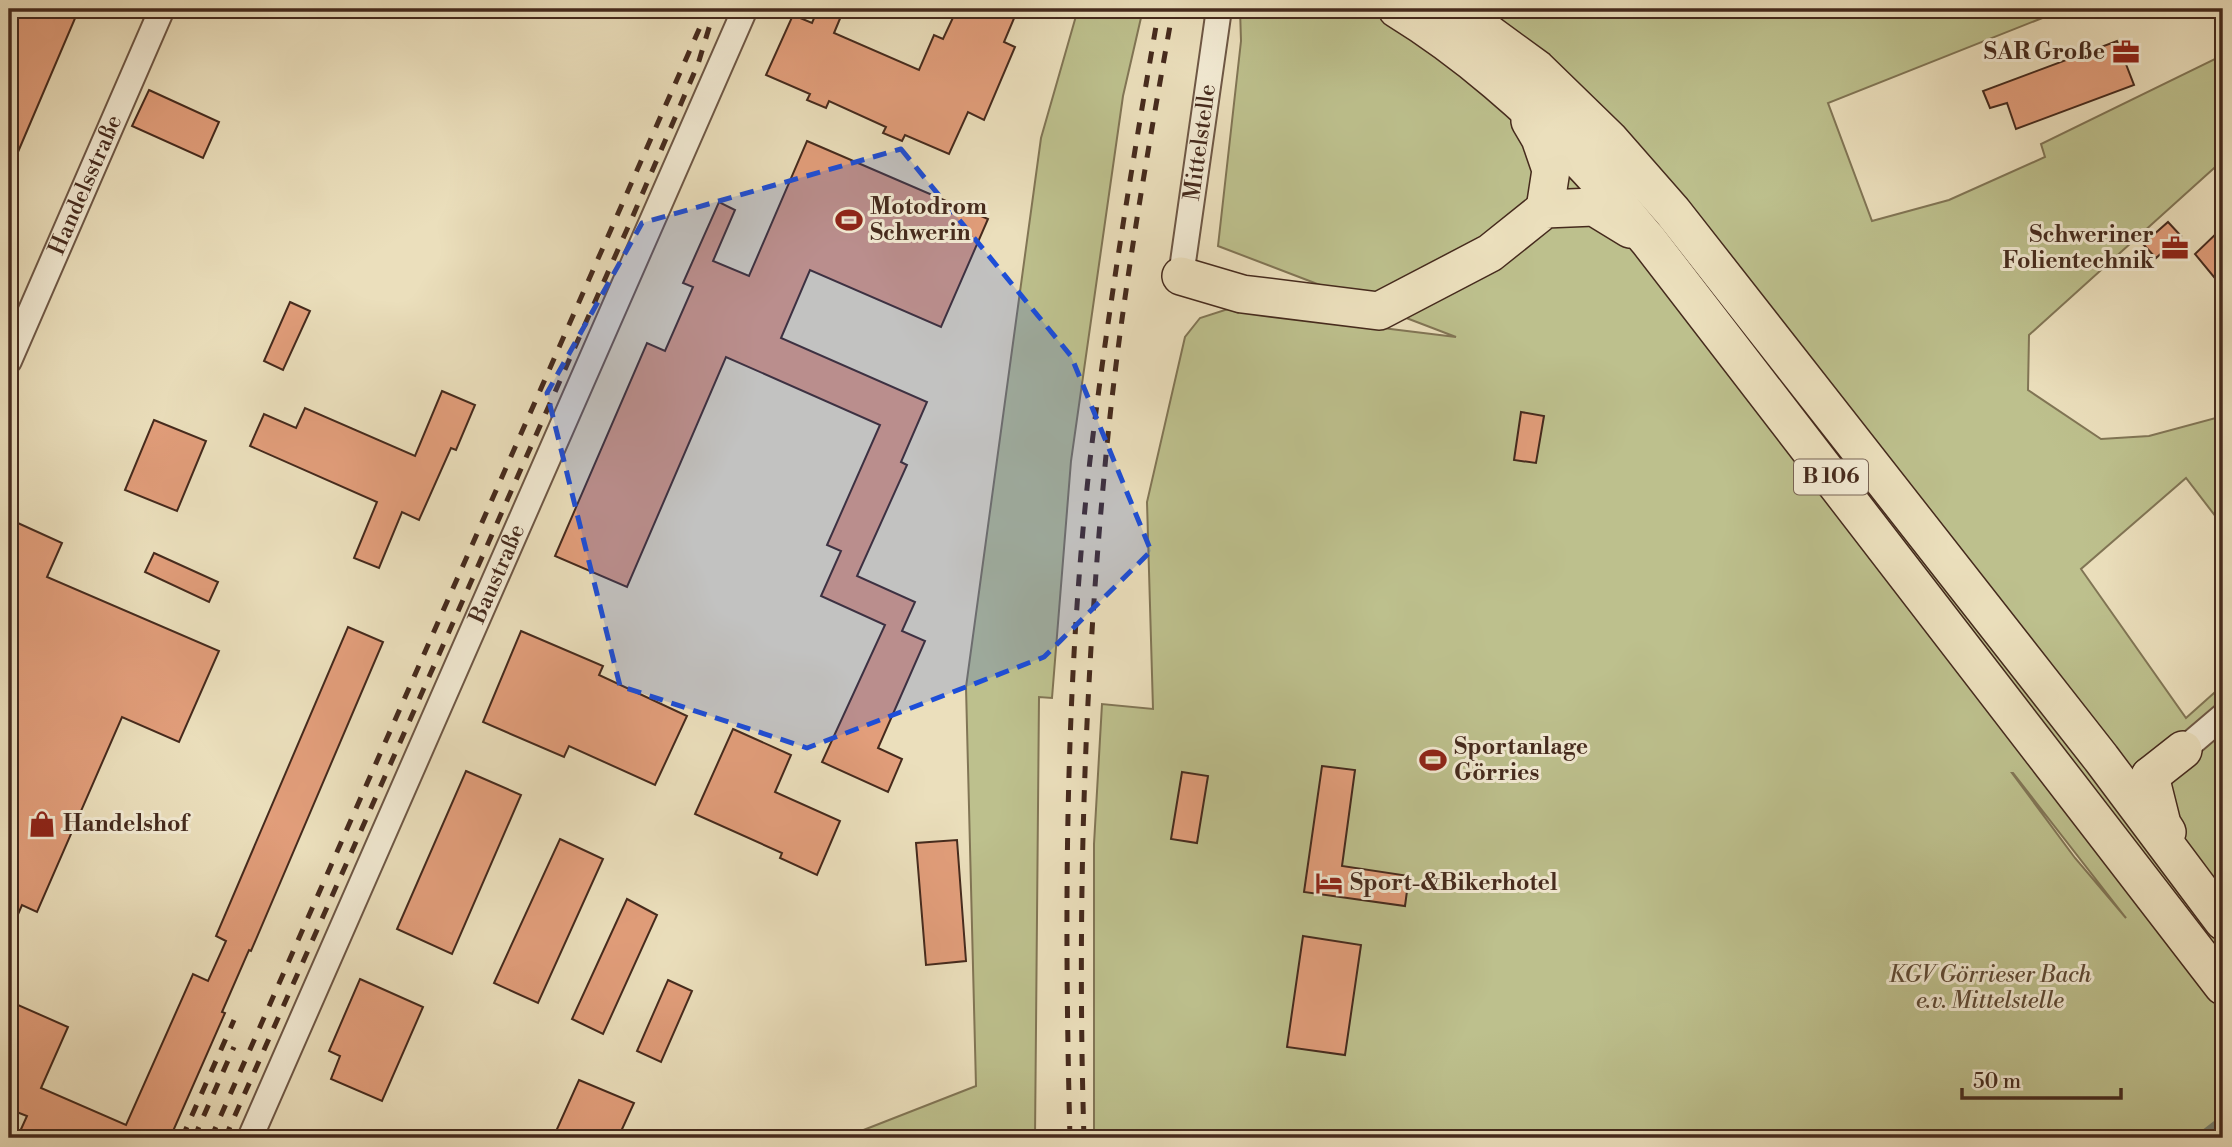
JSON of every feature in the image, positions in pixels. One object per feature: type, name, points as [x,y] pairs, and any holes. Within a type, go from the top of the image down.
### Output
[{"type":"highway","name":"B 106","points":[[1397,9],[1517,98],[1586,167],[1648,240],[2223,986]]},
{"type":"highway","name":"B 106","points":[[1455,9],[1537,69],[1609,139],[1673,212],[2101,758],[2223,919]]},
{"type":"highway","points":[[1517,98],[1539,138],[1550,170],[1545,209]]},
{"type":"highway","points":[[1181,276],[1242,294],[1379,311],[1490,253],[1545,209],[1594,207],[1648,240]]},
{"type":"highway","points":[[2150,776],[2183,750]]},
{"type":"highway","points":[[2101,758],[2150,776]]},
{"type":"highway","points":[[2150,776],[2162,824],[2223,919]]},
{"type":"street","name":"Handelsstraße","points":[[9,361],[162,9]]},
{"type":"street","name":"Baustraße","points":[[250,1138],[745,9]]},
{"type":"street","name":"Mittelstelle","points":[[1181,276],[1219,9]]},
{"type":"street","points":[[2183,750],[2223,716]]},
{"type":"highlighted area","points":[[901,149],[1071,356],[1151,551],[1044,657],[807,748],[620,686],[547,393],[642,223]]},
{"type":"green space","points":[[1078,9],[1143,9],[1123,96],[1071,461],[1052,698],[1039,697],[1035,1138],[843,1138],[976,1086],[966,687],[1041,138]]},
{"type":"green space","name":"KGV Görrieser Bach e.v. Mittelstelle","points":[[1240,9],[2065,9],[1828,103],[1872,221],[1949,200],[2045,157],[2041,144],[2223,55],[2223,160],[2029,335],[2028,390],[2101,439],[2149,436],[2223,416],[2223,526],[2186,478],[2081,569],[2186,718],[2223,685],[2223,1138],[1094,1138],[1094,844],[1102,704],[1153,709],[1147,502],[1185,337],[1200,318],[1228,309],[1456,337],[1218,246],[1241,41]],"holes":[[[2013,773],[2126,918],[2075,858]]]},
{"type":"building","points":[[9,9],[79,9],[9,173]]},
{"type":"building","points":[[818,9],[844,9],[834,33],[919,70],[934,35],[943,39],[957,9],[1018,9],[1004,42],[1015,47],[984,120],[968,112],[949,154],[905,135],[902,141],[883,133],[886,127],[829,101],[826,108],[807,100],[810,94],[766,75],[793,15],[812,23]]},
{"type":"building","points":[[2117,41],[2134,85],[2016,129],[2007,103],[1990,108],[1983,91]]},
{"type":"building","points":[[149,90],[219,122],[203,158],[132,126]]},
{"type":"building","points":[[807,141],[988,219],[941,327],[810,270],[781,338],[927,402],[901,462],[907,465],[857,576],[915,602],[902,631],[925,641],[878,748],[902,759],[888,792],[822,762],[885,625],[821,596],[841,551],[827,545],[880,425],[726,357],[627,587],[555,556],[647,343],[665,351],[693,287],[683,283],[719,202],[735,210],[713,261],[749,276]]},
{"type":"building","points":[[2168,222],[2181,236],[2156,258],[2143,244]]},
{"type":"building","points":[[2223,227],[2223,288],[2195,254]]},
{"type":"building","points":[[290,302],[310,311],[283,370],[264,361]]},
{"type":"building","points":[[442,391],[475,405],[456,450],[451,448],[419,520],[402,512],[379,568],[354,558],[377,502],[250,446],[264,414],[296,428],[305,408],[415,456]]},
{"type":"building","points":[[1521,412],[1544,416],[1536,463],[1514,460]]},
{"type":"building","points":[[154,420],[206,441],[177,511],[125,490]]},
{"type":"building","name":"Handelshof","points":[[9,519],[62,543],[47,577],[219,651],[179,742],[122,717],[37,912],[22,905],[9,935]]},
{"type":"building","points":[[154,553],[218,582],[209,602],[145,572]]},
{"type":"building","points":[[348,627],[383,642],[170,1138],[17,1138],[27,1116],[9,1109],[9,1001],[68,1027],[41,1088],[126,1125],[193,974],[208,981],[226,941],[216,936]]},
{"type":"building","points":[[521,631],[603,666],[599,675],[687,716],[655,785],[569,746],[564,757],[483,722]]},
{"type":"building","points":[[733,729],[791,755],[775,792],[840,821],[817,875],[780,858],[782,853],[695,814]]},
{"type":"building","points":[[1322,766],[1355,770],[1342,866],[1409,876],[1405,906],[1304,892]]},
{"type":"building","points":[[466,771],[521,795],[452,954],[397,929]]},
{"type":"building","points":[[1182,772],[1208,776],[1197,843],[1171,839]]},
{"type":"building","points":[[560,839],[603,859],[538,1003],[494,983]]},
{"type":"building","points":[[957,840],[966,961],[926,965],[916,843]]},
{"type":"building","points":[[627,899],[657,915],[603,1034],[572,1019]]},
{"type":"building","points":[[1303,936],[1361,945],[1345,1055],[1287,1047]]},
{"type":"building","points":[[360,979],[423,1007],[382,1101],[331,1079],[340,1056],[329,1051]]},
{"type":"building","points":[[668,980],[692,991],[661,1062],[637,1051]]},
{"type":"building","points":[[579,1080],[634,1103],[618,1138],[553,1138]]},
{"type":"waterway","points":[[2197,1138],[2223,1118]]},
{"type":"railway","points":[[211,1138],[708,9]]},
{"type":"railway","points":[[1070,1138],[1067,883],[1075,629],[1090,460],[1105,347],[1159,9]]},
{"type":"railway","points":[[1084,1138],[1082,886],[1087,718],[1098,550],[1111,409],[1126,294],[1173,9]]},
{"type":"railway","points":[[225,1138],[632,218],[698,64],[712,18]]},
{"type":"railway","points":[[182,1138],[234,1020]]},
{"type":"railway","points":[[194,1138],[234,1047]]},
{"type":"place","name":"SAR Große","points":[[2126,52]]},
{"type":"place","name":"Motodrom Schwerin","points":[[849,220]]},
{"type":"place","name":"Schweriner Folientechnik","points":[[2175,248]]},
{"type":"place","name":"Sportanlage Görries","points":[[1433,760]]},
{"type":"place","name":"Handelshof","points":[[42,824]]},
{"type":"place","name":"Sport-&Bikerhotel","points":[[1329,883]]}]
